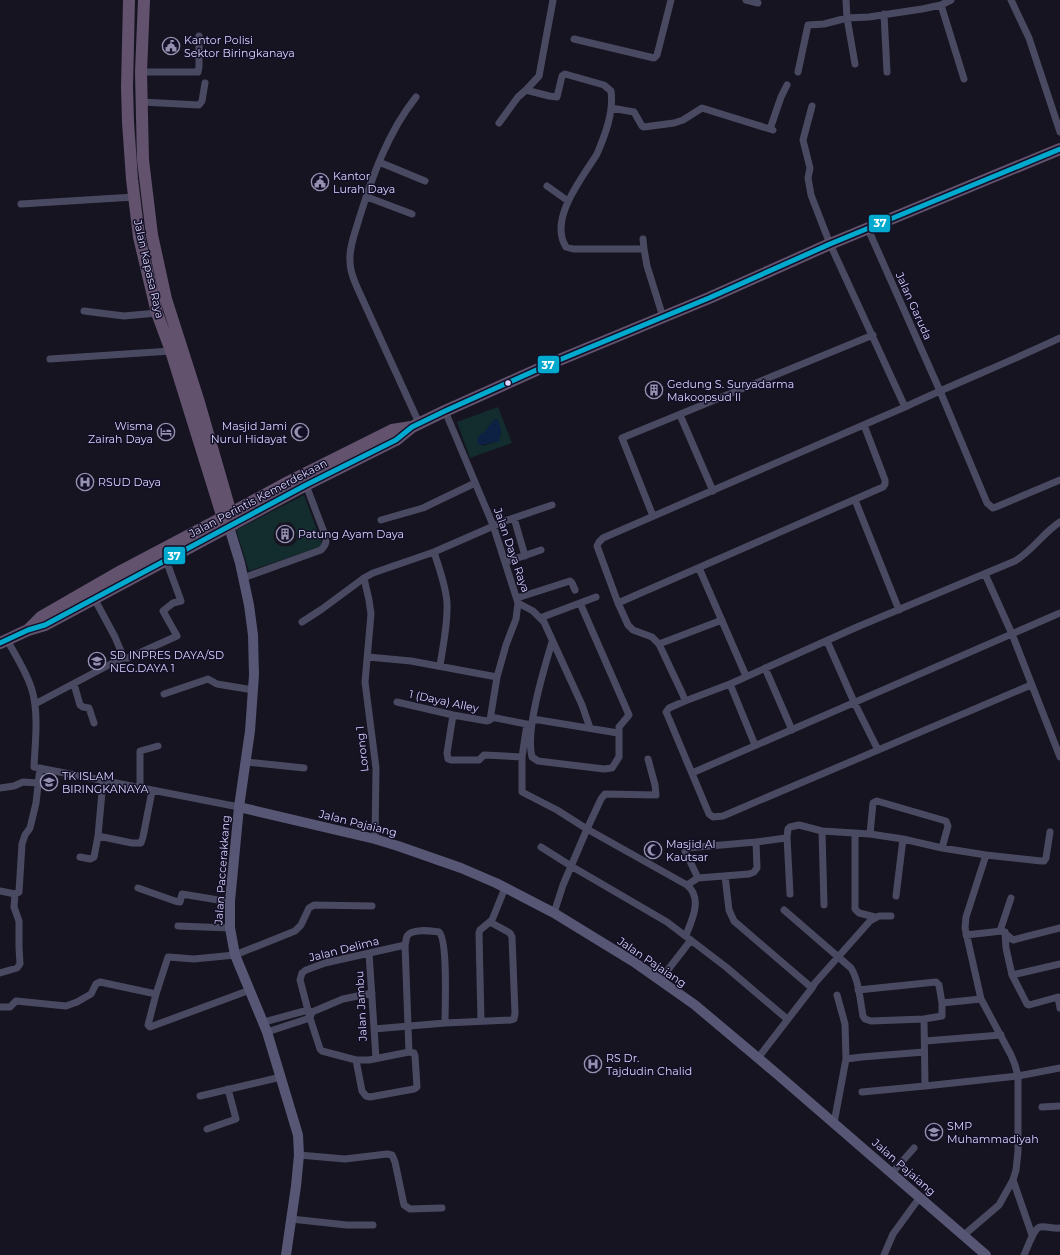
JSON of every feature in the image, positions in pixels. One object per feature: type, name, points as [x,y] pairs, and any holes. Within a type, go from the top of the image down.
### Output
[{"type":"highway","name":"Jalan Kapasa Raya","points":[[129,0],[128,122],[134,198],[139,237],[157,313],[192,400]]},
{"type":"highway","name":"Jalan Kapasa Raya","points":[[144,0],[142,40],[143,160],[152,235],[166,299],[192,400],[229,522]]},
{"type":"highway","points":[[128,39],[142,40]]},
{"type":"highway","points":[[128,122],[142,122]]},
{"type":"highway","name":"Jalan Perintis Kemerdekaan","points":[[4,642],[28,630],[45,625],[94,598],[124,576],[166,560],[229,522],[288,482],[392,430],[415,425],[546,366],[830,244],[1060,149]]},
{"type":"highway","points":[[139,237],[152,235]]},
{"type":"highway","name":"Jalan Perintis Kemerdekaan","points":[[28,630],[40,618],[229,522],[396,440],[415,425]]},
{"type":"main road","name":"Jalan Paccerakkang","points":[[229,522],[249,604],[253,635],[254,675],[250,731],[239,807],[230,902],[230,928],[235,955],[265,1027],[298,1136],[299,1155],[286,1255]]},
{"type":"main road","name":"Jalan Pajaiang","points":[[239,807],[375,839],[398,846],[461,868],[554,913],[634,962],[695,1005],[986,1255]]},
{"type":"street","points":[[499,123],[518,97],[539,76],[553,0]]},
{"type":"street","points":[[574,39],[654,58],[657,55],[671,0]]},
{"type":"street","points":[[746,0],[758,3]]},
{"type":"street","points":[[846,0],[847,18],[855,64]]},
{"type":"street","points":[[798,72],[808,25],[824,24],[847,18],[942,5],[951,0]]},
{"type":"street","points":[[1011,0],[1029,38],[1060,132]]},
{"type":"street","points":[[942,5],[964,79]]},
{"type":"street","points":[[884,14],[888,72]]},
{"type":"street","points":[[142,72],[198,72],[199,36]]},
{"type":"street","points":[[526,90],[558,97],[563,74],[607,87],[611,94],[609,119],[597,154],[564,210],[561,230],[563,242],[566,247],[573,249],[644,249]]},
{"type":"street","points":[[142,102],[199,105],[202,101],[205,83]]},
{"type":"street","points":[[611,108],[634,112],[644,127],[679,121],[702,108],[771,130],[786,85]]},
{"type":"street","points":[[415,425],[352,275],[350,253],[379,162],[405,110],[416,97]]},
{"type":"street","points":[[812,106],[803,140],[810,168],[808,181],[811,195],[830,244],[873,334],[905,408]]},
{"type":"street","points":[[379,162],[425,181]]},
{"type":"street","points":[[547,186],[568,201]]},
{"type":"street","points":[[367,197],[412,214]]},
{"type":"street","points":[[21,204],[134,198]]},
{"type":"street","name":"Jalan Garuda","points":[[868,229],[940,391],[987,503],[990,506],[996,507],[1060,480]]},
{"type":"street","points":[[643,239],[649,273],[663,317]]},
{"type":"street","points":[[84,311],[124,316],[157,313]]},
{"type":"street","points":[[653,516],[622,438],[873,334]]},
{"type":"street","points":[[685,701],[659,644],[652,637],[631,627],[618,603],[597,546],[603,538],[905,408],[1060,338]]},
{"type":"street","points":[[50,359],[171,351]]},
{"type":"street","name":"Jalan Daya Raya","points":[[445,411],[493,525],[506,562],[517,601],[516,619],[506,645],[497,677],[489,719]]},
{"type":"street","points":[[680,415],[713,491]]},
{"type":"street","points":[[618,603],[883,487],[886,482],[864,425]]},
{"type":"street","points":[[381,520],[423,508],[475,483]]},
{"type":"street","points":[[243,578],[321,550],[325,546],[325,535],[306,485]]},
{"type":"street","points":[[855,500],[899,610]]},
{"type":"street","points":[[302,622],[364,578],[400,563],[434,552],[493,525],[552,505]]},
{"type":"street","points":[[514,518],[525,556]]},
{"type":"street","points":[[1032,685],[717,818],[709,814],[666,712],[669,708],[685,701],[730,684],[1019,558],[1050,529],[1060,522]]},
{"type":"street","points":[[506,562],[541,550]]},
{"type":"street","points":[[434,552],[445,589],[447,602],[440,666]]},
{"type":"street","points":[[34,704],[122,658],[128,658],[177,636],[163,611],[172,604],[181,600],[166,560]]},
{"type":"street","points":[[699,568],[746,676]]},
{"type":"street","points":[[985,574],[1012,634],[1060,757]]},
{"type":"street","name":"Lorong 1","points":[[364,578],[371,614],[365,682],[376,768],[375,839]]},
{"type":"street","points":[[517,601],[570,581],[575,590]]},
{"type":"street","points":[[540,618],[596,597]]},
{"type":"street","points":[[94,598],[123,654],[122,658]]},
{"type":"street","points":[[517,601],[533,611],[540,618],[548,631],[582,705],[590,728]]},
{"type":"street","points":[[530,723],[530,747],[532,757],[538,761],[604,769],[612,768],[619,758],[618,733],[620,724],[629,715],[580,603]]},
{"type":"street","points":[[692,773],[1060,613]]},
{"type":"street","points":[[659,644],[722,620]]},
{"type":"street","points":[[827,641],[854,702],[878,750]]},
{"type":"street","points":[[4,642],[28,681],[34,704],[34,767],[239,807]]},
{"type":"street","points":[[552,642],[522,757],[522,792],[557,810],[587,829],[687,885],[694,892],[696,905],[688,938],[660,980]]},
{"type":"street","points":[[368,657],[411,661],[497,677]]},
{"type":"street","points":[[765,668],[792,730]]},
{"type":"street","points":[[164,694],[208,679],[218,684],[254,690]]},
{"type":"street","points":[[74,684],[80,705],[89,708],[94,723]]},
{"type":"street","points":[[730,684],[755,745]]},
{"type":"street","name":"1 (Daya) Alley","points":[[397,702],[453,715],[590,728],[618,733]]},
{"type":"street","points":[[453,715],[447,753],[448,759],[479,760],[484,755],[522,757]]},
{"type":"street","points":[[140,788],[140,751],[158,746]]},
{"type":"street","points":[[554,913],[571,866],[603,796],[605,794],[656,795],[648,759]]},
{"type":"street","points":[[246,762],[304,768]]},
{"type":"street","points":[[0,973],[17,968],[20,964],[18,947],[19,925],[14,907],[15,894],[19,892],[23,840],[30,828],[36,803],[40,768]]},
{"type":"street","points":[[80,857],[91,859],[94,857],[98,836],[103,781]]},
{"type":"street","points":[[0,788],[14,786],[23,782],[38,784]]},
{"type":"street","points":[[98,836],[137,844],[142,842],[152,791]]},
{"type":"street","points":[[870,834],[873,803],[877,801],[946,821],[948,826],[942,848]]},
{"type":"street","points":[[790,894],[787,837],[788,829],[793,826],[799,825],[822,831],[870,834],[986,855],[1044,861],[1046,858],[1050,832]]},
{"type":"street","points":[[822,831],[824,906]]},
{"type":"street","points":[[855,834],[855,908],[859,913],[875,917],[891,916]]},
{"type":"street","points":[[698,878],[685,851],[687,848],[756,842],[787,837]]},
{"type":"street","points":[[896,896],[903,839]]},
{"type":"street","points":[[687,885],[698,878],[750,873],[756,870],[756,842]]},
{"type":"street","points":[[541,846],[571,866],[660,918],[726,967],[787,1019]]},
{"type":"street","points":[[964,1235],[999,1205],[1013,1180],[1018,1152],[1018,1076],[1011,1055],[981,999],[966,935],[966,917],[986,855]]},
{"type":"street","points":[[725,876],[729,910],[734,921],[812,988]]},
{"type":"street","points":[[138,888],[180,902],[182,894],[230,902]]},
{"type":"street","points":[[481,1021],[479,933],[480,930],[490,922],[505,888]]},
{"type":"street","points":[[0,891],[15,894]]},
{"type":"street","points":[[1011,898],[1002,931],[1012,975],[1027,1004],[1029,1005],[1058,997],[1060,1008]]},
{"type":"street","points":[[250,990],[150,1026],[148,1024],[168,957],[194,959],[235,955],[295,932],[301,925],[309,908],[314,905],[372,906]]},
{"type":"street","points":[[784,910],[851,968],[854,973],[863,1016],[868,1021],[924,1019],[942,1016],[942,1003],[939,985],[936,982],[858,990]]},
{"type":"street","points":[[758,1058],[815,983],[875,917]]},
{"type":"street","points":[[374,1029],[445,1023],[511,1020],[515,1017],[512,938],[510,932],[490,922]]},
{"type":"street","points":[[178,926],[230,928]]},
{"type":"street","points":[[966,935],[1002,931],[1013,940],[1060,928]]},
{"type":"street","points":[[409,1052],[405,945],[406,937],[409,934],[418,931],[434,931],[441,934],[443,942],[445,1023]]},
{"type":"street","name":"Jalan Delima","points":[[310,1013],[300,980],[302,973],[306,970],[405,945]]},
{"type":"street","name":"Jalan Jambu","points":[[369,953],[376,1058]]},
{"type":"street","points":[[1012,975],[1060,964]]},
{"type":"street","points":[[0,1007],[10,1007],[16,1001],[66,1006],[91,994],[96,984],[100,982],[156,994]]},
{"type":"street","points":[[265,1027],[310,1013],[335,1002],[372,993]]},
{"type":"street","points":[[834,1123],[846,1059],[845,1024],[837,995]]},
{"type":"street","points":[[942,1003],[981,999]]},
{"type":"street","points":[[310,1013],[320,1049],[325,1052],[356,1060],[409,1052],[414,1053],[416,1089],[370,1097],[364,1094],[356,1060]]},
{"type":"street","points":[[924,1019],[925,1086]]},
{"type":"street","points":[[925,1041],[1001,1035]]},
{"type":"street","points":[[846,1059],[924,1052]]},
{"type":"street","points":[[862,1092],[1018,1076],[1060,1068]]},
{"type":"street","points":[[200,1096],[281,1076]]},
{"type":"street","points":[[207,1129],[236,1119],[228,1089]]},
{"type":"street","points":[[1042,1107],[1060,1106]]},
{"type":"street","points":[[892,1173],[914,1148]]},
{"type":"street","points":[[299,1155],[345,1159],[387,1154],[392,1155],[406,1208],[442,1208]]},
{"type":"street","points":[[1013,1180],[1032,1235]]},
{"type":"street","points":[[884,1255],[893,1234],[920,1197]]},
{"type":"street","points":[[291,1219],[347,1225],[373,1225]]},
{"type":"street","points":[[1024,1255],[1032,1235],[1037,1228],[1060,1228]]},
{"type":"green space","points":[[498,407],[512,443],[470,458],[457,422]],"holes":[[[495,419],[498,419],[501,435],[495,442],[483,446],[481,433],[483,434]]]},
{"type":"green space","points":[[304,495],[323,546],[249,571],[236,530]],"holes":[[[289,522],[296,530],[297,540],[293,545],[282,546],[275,542],[275,528],[279,523]]]},
{"type":"water","points":[[495,419],[498,419],[501,430],[499,442],[479,445],[477,440],[481,433],[483,434]]},
{"type":"transit line","name":"37","points":[[0,643],[28,630],[45,625],[306,485],[396,440],[412,427],[445,411],[552,363],[709,298],[830,244],[1060,149]]},
{"type":"place","name":"Kantor Polisi Sektor Biringkanaya","points":[[171,46]]},
{"type":"place","name":"Kantor Lurah Daya","points":[[320,182]]},
{"type":"place","name":"Gedung S. Suryadarma Makoopsud II","points":[[654,390]]},
{"type":"place","name":"Wisma Zairah Daya","points":[[166,432]]},
{"type":"place","name":"Masjid Jami Nurul Hidayat","points":[[300,432]]},
{"type":"place","name":"RSUD Daya","points":[[85,482]]},
{"type":"place","name":"Patung Ayam Daya","points":[[285,534]]},
{"type":"place","name":"SD INPRES DAYA/SD NEG.DAYA 1","points":[[97,661]]},
{"type":"place","name":"TK ISLAM BIRINGKANAYA","points":[[49,782]]},
{"type":"place","name":"Masjid Al Kautsar","points":[[653,850]]},
{"type":"place","name":"RS Dr. Tajdudin Chalid","points":[[593,1064]]},
{"type":"place","name":"SMP Muhammadiyah","points":[[934,1132]]}]
